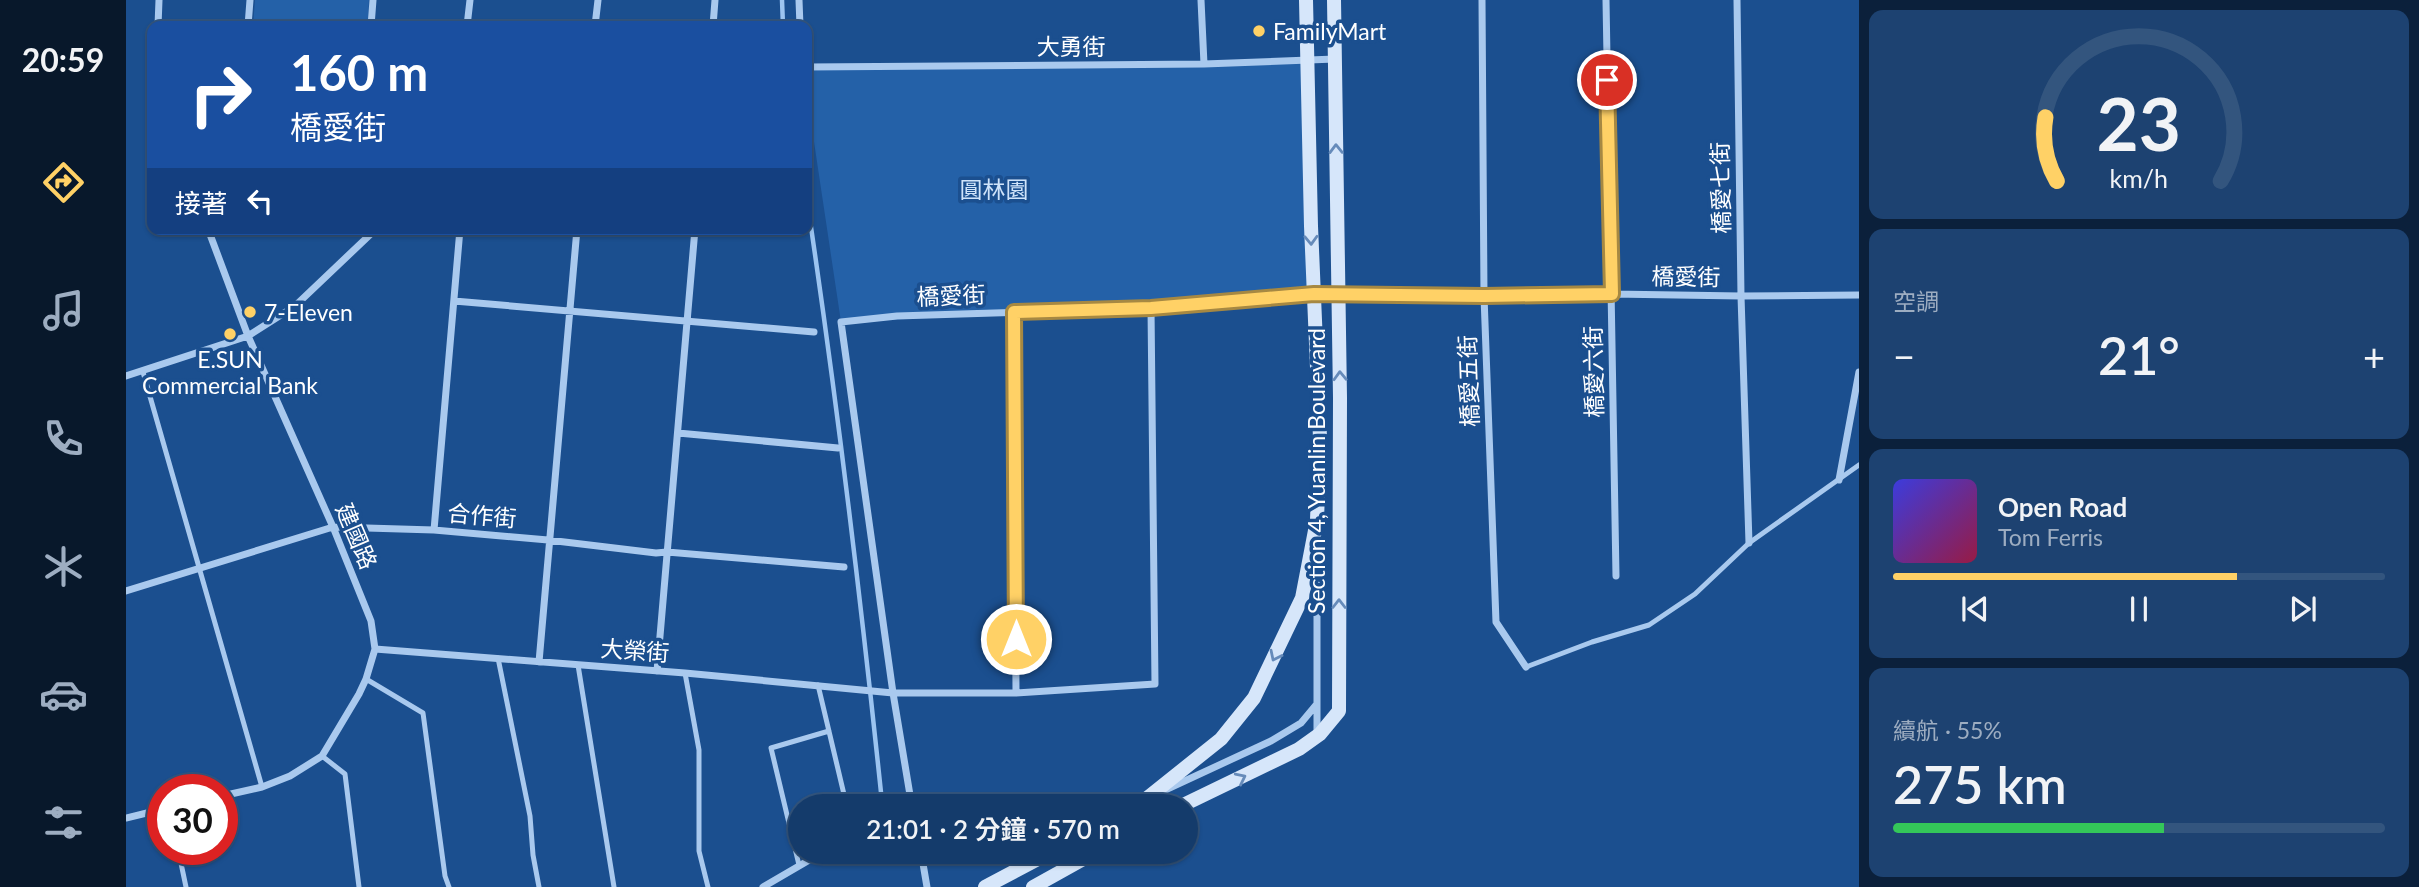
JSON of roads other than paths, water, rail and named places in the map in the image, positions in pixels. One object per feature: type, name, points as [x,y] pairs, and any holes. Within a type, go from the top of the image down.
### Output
[{"type":"main road","name":"Section 4, Yuanlin Boulevard","points":[[1152,794],[1221,739],[1254,698],[1302,598],[1317,520],[1320,439],[1306,0]]},
{"type":"main road","name":"Section 4, Yuanlin Boulevard","points":[[1198,798],[1289,754],[1317,736],[1339,710],[1340,398],[1334,0]]},
{"type":"main road","points":[[985,887],[1028,864]]},
{"type":"main road","points":[[1033,887],[1074,864]]},
{"type":"street","points":[[158,21],[159,0]]},
{"type":"street","points":[[248,21],[250,0]]},
{"type":"street","points":[[371,21],[373,0]]},
{"type":"street","points":[[468,21],[470,0]]},
{"type":"street","points":[[596,21],[598,0]]},
{"type":"street","points":[[713,21],[715,0]]},
{"type":"street","points":[[799,0],[800,21]]},
{"type":"street","points":[[1201,0],[1204,64]]},
{"type":"street","name":"橋愛五街","points":[[1482,0],[1484,296],[1496,622],[1526,667]]},
{"type":"street","name":"橋愛六街","points":[[1606,0],[1615,576]]},
{"type":"street","name":"橋愛七街","points":[[1737,0],[1741,296],[1749,543]]},
{"type":"street","name":"大勇街","points":[[812,67],[1204,64],[1335,59]]},
{"type":"street","name":"建國路","points":[[210,235],[247,335],[333,527],[371,621],[375,649],[366,680],[322,756],[290,776],[238,792]]},
{"type":"street","points":[[126,376],[247,335],[295,306],[370,235]]},
{"type":"street","points":[[434,530],[460,235]]},
{"type":"street","points":[[539,662],[576,235]]},
{"type":"street","points":[[657,671],[695,235]]},
{"type":"street","name":"橋愛街","points":[[893,693],[841,322],[897,316],[1151,308],[1314,294],[1859,295]]},
{"type":"street","points":[[454,301],[814,332]]},
{"type":"street","name":"大榮街","points":[[375,649],[685,673],[893,693],[1016,694],[1155,684],[1151,308]]},
{"type":"street","points":[[1014,312],[1016,694]]},
{"type":"street","points":[[1839,480],[1859,372]]},
{"type":"street","points":[[678,433],[838,448]]},
{"type":"street","points":[[1317,520],[1317,736]]},
{"type":"street","name":"合作街","points":[[126,591],[333,527],[434,530],[656,553],[844,567]]},
{"type":"street","points":[[893,693],[910,794]]},
{"type":"street","points":[[1157,794],[1271,741],[1301,723],[1316,704]]},
{"type":"street","points":[[127,818],[147,813]]},
{"type":"street","points":[[923,864],[927,887]]},
{"type":"street","points":[[763,887],[799,865]]},
{"type":"lane","points":[[143,372],[262,787]]},
{"type":"lane","points":[[1526,667],[1592,642],[1648,625],[1695,594],[1749,543],[1859,465]]},
{"type":"lane","points":[[498,659],[530,816],[539,887]]},
{"type":"lane","points":[[578,665],[614,887]]},
{"type":"lane","points":[[685,673],[699,750],[699,851],[708,887]]},
{"type":"lane","points":[[366,680],[423,713],[445,876],[449,887]]},
{"type":"lane","points":[[818,685],[844,794]]},
{"type":"lane","points":[[799,865],[771,748],[829,731]]},
{"type":"lane","points":[[322,756],[345,774],[359,887]]},
{"type":"lane","points":[[126,808],[127,818]]},
{"type":"lane","points":[[181,865],[186,887]]},
{"type":"waterway","points":[[782,0],[783,21]]},
{"type":"waterway","points":[[812,235],[848,501],[881,794]]},
{"type":"place","name":"FamilyMart","points":[[1259,31]]},
{"type":"place","name":"7-Eleven","points":[[250,312]]},
{"type":"place","name":"E.SUN Commercial Bank","points":[[230,334]]},
{"type":"park label","name":"圓林園","points":[[994,189]]}]
